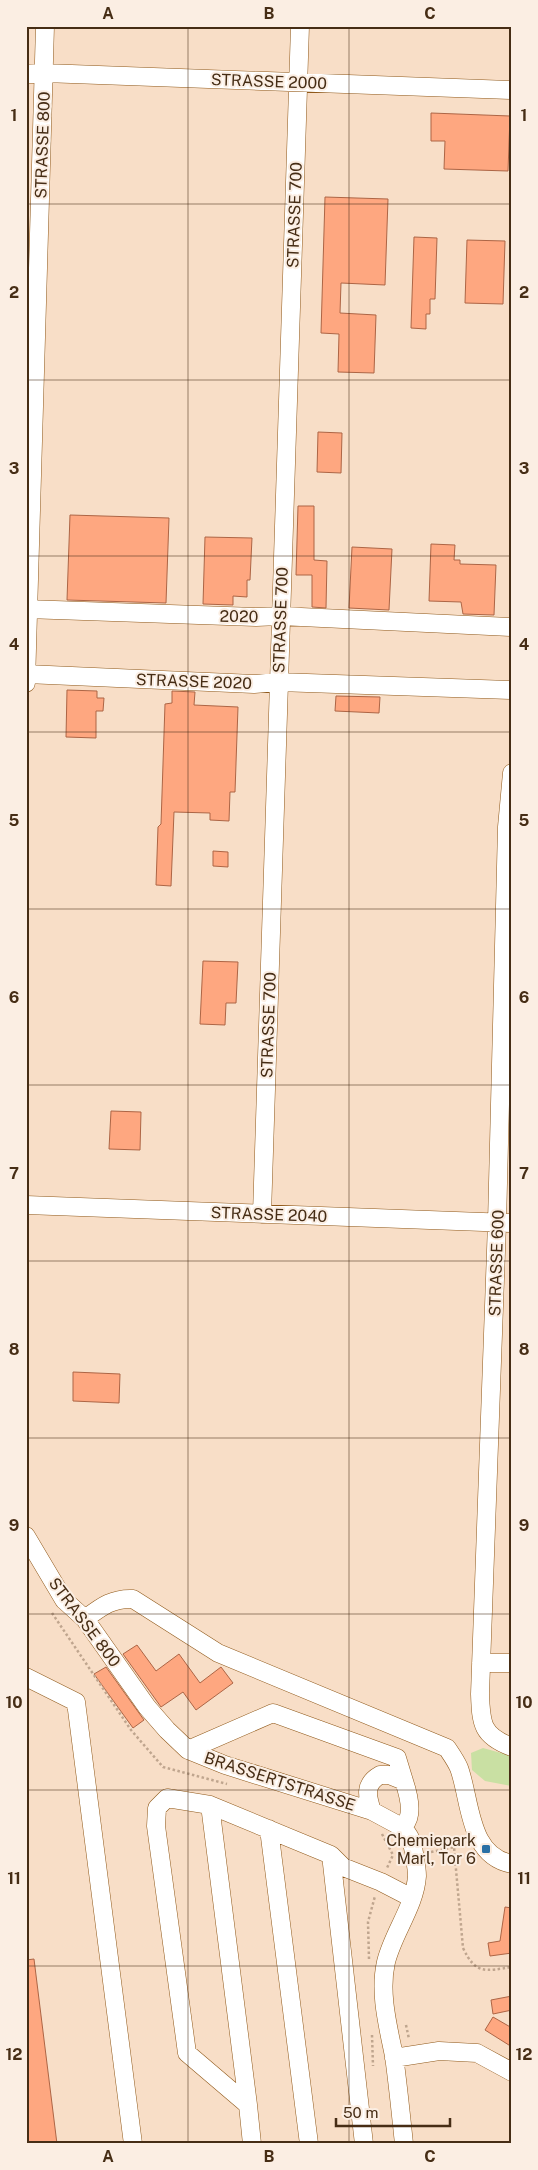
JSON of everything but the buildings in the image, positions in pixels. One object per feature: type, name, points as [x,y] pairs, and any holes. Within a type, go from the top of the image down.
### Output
[{"type":"street","name":"STRASSE 800","points":[[26,683],[45,26]]},
{"type":"street","name":"STRASSE 700","points":[[262,1214],[300,26]]},
{"type":"street","name":"STRASSE 2000","points":[[26,74],[44,73],[512,90]]},
{"type":"street","name":"2020","points":[[27,609],[256,617],[280,616],[512,627]]},
{"type":"street","name":"STRASSE 2020","points":[[26,674],[254,684],[278,682],[512,690]]},
{"type":"street","name":"STRASSE 600","points":[[512,773],[507,827],[505,1223],[480,1710],[485,1730],[496,1741],[512,1747]]},
{"type":"street","name":"STRASSE 2040","points":[[26,1205],[505,1223]]},
{"type":"street","name":"STRASSE 800","points":[[26,1536],[64,1600],[85,1619],[147,1707]]},
{"type":"street","points":[[85,1619],[106,1604],[119,1598],[133,1599],[218,1653],[447,1748],[458,1766],[472,1820],[481,1845],[494,1855],[512,1864]]},
{"type":"street","points":[[481,1663],[512,1663]]},
{"type":"street","points":[[26,1676],[76,1702],[133,2144]]},
{"type":"street","name":"BRASSERTSTRASSE","points":[[147,1707],[188,1750],[225,1765],[324,1794],[372,1811]]},
{"type":"street","points":[[188,1750],[273,1713],[397,1758],[404,1781],[409,1810],[417,1875],[412,1898],[396,1931],[386,1963],[385,2009],[394,2058],[404,2144]]},
{"type":"street","points":[[404,1781],[389,1775],[380,1775],[373,1779],[368,1786],[367,1798],[372,1811],[407,1830],[412,1842]]},
{"type":"street","points":[[248,2105],[187,2053],[156,1826],[157,1808],[166,1798],[210,1805],[331,1855],[343,1867],[381,1882],[412,1898]]},
{"type":"street","points":[[210,1805],[252,2144]]},
{"type":"street","points":[[398,1825],[405,1824],[409,1819],[409,1810]]},
{"type":"street","points":[[269,1829],[309,2144]]},
{"type":"street","points":[[331,1855],[364,2144]]},
{"type":"street","points":[[394,2058],[439,2050],[477,2054],[512,2072]]},
{"type":"path","points":[[48,1607],[131,1730],[163,1767],[229,1785]]},
{"type":"path","points":[[369,1960],[368,1922],[372,1905],[393,1855],[381,1834]]},
{"type":"path","points":[[432,1861],[430,1853],[454,1847],[463,1948],[470,1962],[475,1968],[487,1971],[512,1967]]},
{"type":"path","points":[[405,2024],[408,2033]]},
{"type":"path","points":[[371,2026],[373,2073]]},
{"type":"green space","points":[[483,1748],[512,1756],[512,1786],[485,1781],[472,1770],[471,1753]]},
{"type":"place","name":"Chemiepark Marl, Tor 6","points":[[486,1849]]}]
